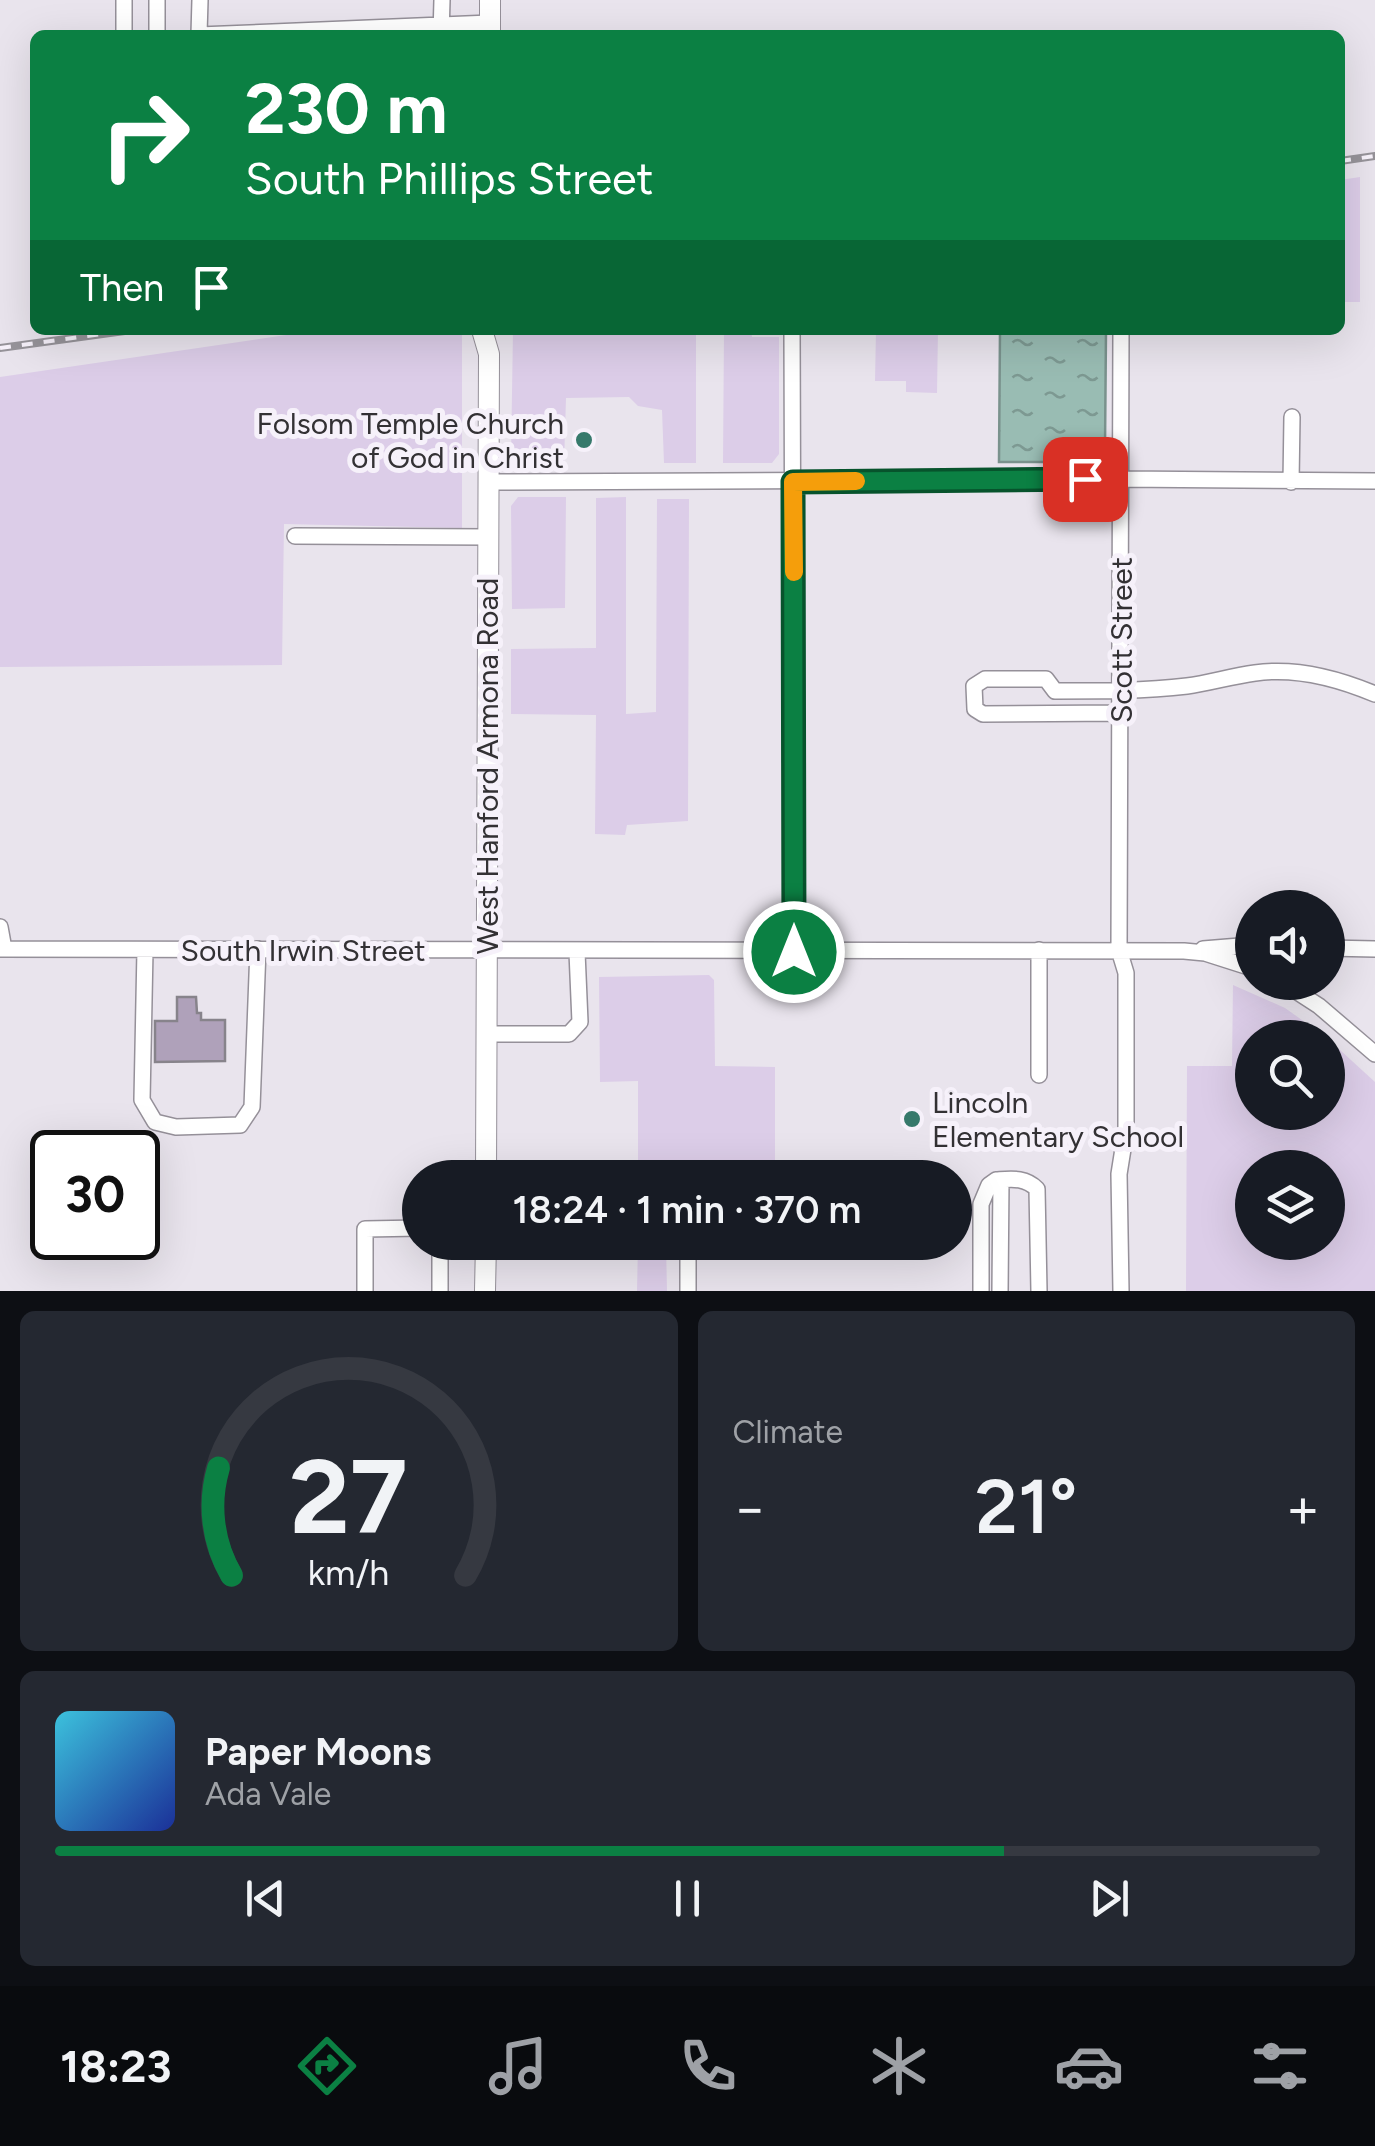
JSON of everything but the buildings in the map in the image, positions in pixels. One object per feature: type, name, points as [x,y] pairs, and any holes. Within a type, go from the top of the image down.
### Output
[{"type":"main road","points":[[490,0],[490,29]]},
{"type":"main road","points":[[483,335],[489,354]]},
{"type":"main road","points":[[489,354],[495,335]]},
{"type":"main road","name":"West Hanford Armona Road","points":[[486,1160],[489,354]]},
{"type":"main road","points":[[486,1260],[486,1291]]},
{"type":"street","points":[[124,0],[124,30]]},
{"type":"street","points":[[157,0],[157,30]]},
{"type":"street","points":[[199,30],[200,0]]},
{"type":"street","points":[[441,30],[442,0]]},
{"type":"street","points":[[400,30],[490,29]]},
{"type":"street","points":[[792,335],[794,952]]},
{"type":"street","name":"Scott Street","points":[[1121,1291],[1119,1174],[1126,1130],[1126,972],[1120,950],[1122,335]]},
{"type":"street","points":[[1291,482],[1292,417]]},
{"type":"street","points":[[488,482],[1375,481]]},
{"type":"street","points":[[295,536],[488,537]]},
{"type":"street","points":[[1120,713],[983,714],[975,710],[974,686],[984,678],[1046,680],[1056,690],[1186,686],[1285,671],[1314,674],[1375,694]]},
{"type":"street","points":[[0,928],[2,949]]},
{"type":"street","points":[[1184,951],[1235,946]]},
{"type":"street","points":[[1345,948],[1375,948]]},
{"type":"street","name":"South Irwin Street","points":[[2,949],[1184,951]]},
{"type":"street","points":[[145,950],[142,1100],[155,1122],[176,1126],[240,1124],[252,1108],[258,950]]},
{"type":"street","points":[[1038,1075],[1039,950]]},
{"type":"street","points":[[1184,951],[1235,963]]},
{"type":"street","points":[[486,1034],[569,1034],[580,1022],[577,952]]},
{"type":"street","points":[[1315,1000],[1375,1054]]},
{"type":"street","points":[[1000,1291],[1001,1180]]},
{"type":"street","points":[[981,1291],[982,1204],[989,1185],[1001,1180],[1024,1180],[1037,1189],[1039,1291]]},
{"type":"street","points":[[365,1291],[365,1229],[402,1228]]},
{"type":"street","points":[[440,1260],[440,1291]]},
{"type":"street","points":[[688,1260],[688,1291]]},
{"type":"shaded area","points":[[1360,177],[1360,302],[1345,302],[1345,179]]},
{"type":"shaded area","points":[[286,335],[462,335],[462,528],[284,524],[282,665],[0,667],[0,377]]},
{"type":"shaded area","points":[[513,335],[696,335],[696,463],[664,463],[662,410],[638,406],[629,397],[566,398],[564,464],[518,463],[511,456]]},
{"type":"shaded area","points":[[724,335],[779,337],[779,454],[772,463],[723,463]]},
{"type":"shaded area","points":[[876,335],[938,335],[937,393],[906,392],[906,381],[875,381]]},
{"type":"shaded area","points":[[518,497],[566,497],[565,608],[512,609],[511,506]]},
{"type":"shaded area","points":[[626,497],[626,714],[656,712],[657,499],[689,499],[688,821],[627,825],[625,835],[595,834],[596,715],[511,714],[511,649],[596,648],[596,498]]},
{"type":"shaded area","points":[[709,975],[714,980],[715,1066],[775,1067],[775,1160],[638,1160],[638,1081],[600,1082],[599,977]]},
{"type":"shaded area","points":[[1233,985],[1235,1000],[1267,1000],[1302,1020],[1235,1020],[1235,1130],[1345,1130],[1345,1055],[1375,1082],[1375,1291],[1186,1291],[1187,1066],[1232,1066]]},
{"type":"shaded area","points":[[638,1260],[666,1260],[667,1291],[637,1291]]},
{"type":"water","points":[[1000,335],[1106,335],[1105,447],[1091,462],[999,462]]},
{"type":"railway","points":[[1345,160],[1375,156]]},
{"type":"railway","points":[[0,348],[95,335]]},
{"type":"slow traffic","points":[[794,572],[793,482],[856,481]]},
{"type":"place","name":"Folsom Temple Church of God in Christ","points":[[584,440]]},
{"type":"place","name":"Lincoln Elementary School","points":[[912,1119]]},
{"type":"route","points":[[794,952],[793,482],[1085,479]]}]
